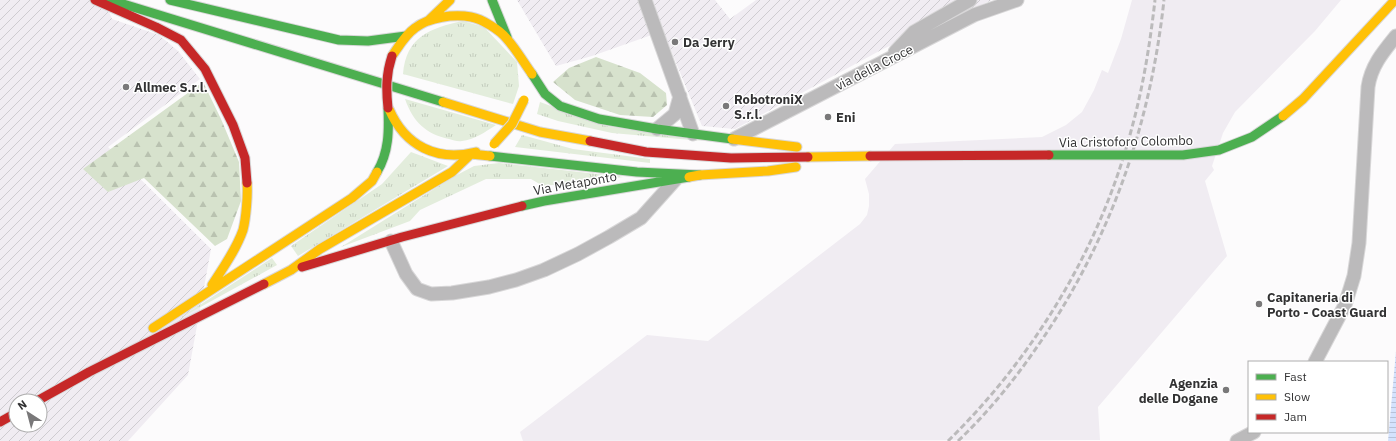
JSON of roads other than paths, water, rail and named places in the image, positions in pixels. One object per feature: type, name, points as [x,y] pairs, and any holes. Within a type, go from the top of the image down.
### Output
[{"type":"main road","points":[[95,0],[156,27],[181,40],[205,69],[233,125],[245,158],[248,192],[243,229],[229,259],[208,291]]},
{"type":"main road","points":[[110,0],[540,132],[646,152],[731,158],[870,156]]},
{"type":"main road","points":[[170,0],[339,40],[368,42],[406,36]]},
{"type":"main road","points":[[428,21],[450,0]]},
{"type":"main road","points":[[492,0],[507,38]]},
{"type":"main road","name":"Via Cristoforo Colombo","points":[[870,156],[1183,155],[1219,150],[1252,137],[1281,118],[1303,98],[1395,0]]},
{"type":"main road","points":[[89,372],[208,291],[352,198],[372,181],[383,162],[389,136],[385,84],[387,70],[392,56],[406,36],[416,27],[428,21],[452,16],[472,17],[494,27],[507,38],[515,48],[520,59],[545,94],[560,106],[598,119],[693,134],[870,156]]},
{"type":"main road","points":[[520,59],[525,81]]},
{"type":"main road","points":[[388,108],[399,128],[417,145],[433,152],[457,156],[483,150],[494,144],[505,135],[519,114],[524,97]]},
{"type":"main road","points":[[48,395],[89,372],[291,270],[320,249],[452,172],[471,154],[637,172],[700,176]]},
{"type":"main road","name":"Via Metaponto","points":[[291,270],[482,216],[544,201],[676,179],[768,171],[870,156]]},
{"type":"street","points":[[645,0],[693,134]]},
{"type":"street","points":[[890,59],[914,32],[970,0]]},
{"type":"street","name":"via della Croce","points":[[734,139],[974,15],[1017,0]]},
{"type":"street","points":[[1316,361],[1345,305],[1354,276],[1359,243],[1366,113],[1370,77],[1379,57],[1396,36]]},
{"type":"street","points":[[657,129],[675,114],[680,96]]},
{"type":"street","points":[[391,241],[406,274],[417,289],[431,294],[452,293],[489,286],[516,280],[544,270],[578,254],[616,233],[641,218],[676,179]]},
{"type":"street","points":[[1237,441],[1252,433]]},
{"type":"water","points":[[1396,351],[1396,441],[1388,441]]},
{"type":"railway","points":[[948,441],[1009,374],[1036,337],[1082,258],[1101,217],[1118,174],[1131,131],[1146,66],[1155,0]]},
{"type":"railway","points":[[958,441],[985,414],[1032,354],[1053,323],[1095,247],[1112,208],[1140,128],[1158,44],[1164,0]]},
{"type":"place","name":"Da Jerry","points":[[675,42]]},
{"type":"place","name":"Allmec S.r.l.","points":[[126,87]]},
{"type":"place","name":"RobotroniX S.r.l.","points":[[726,106]]},
{"type":"place","name":"Eni","points":[[828,117]]},
{"type":"place","name":"Capitaneria di Porto - Coast Guard","points":[[1259,304]]},
{"type":"place","name":"Agenzia delle Dogane","points":[[1226,390]]}]
